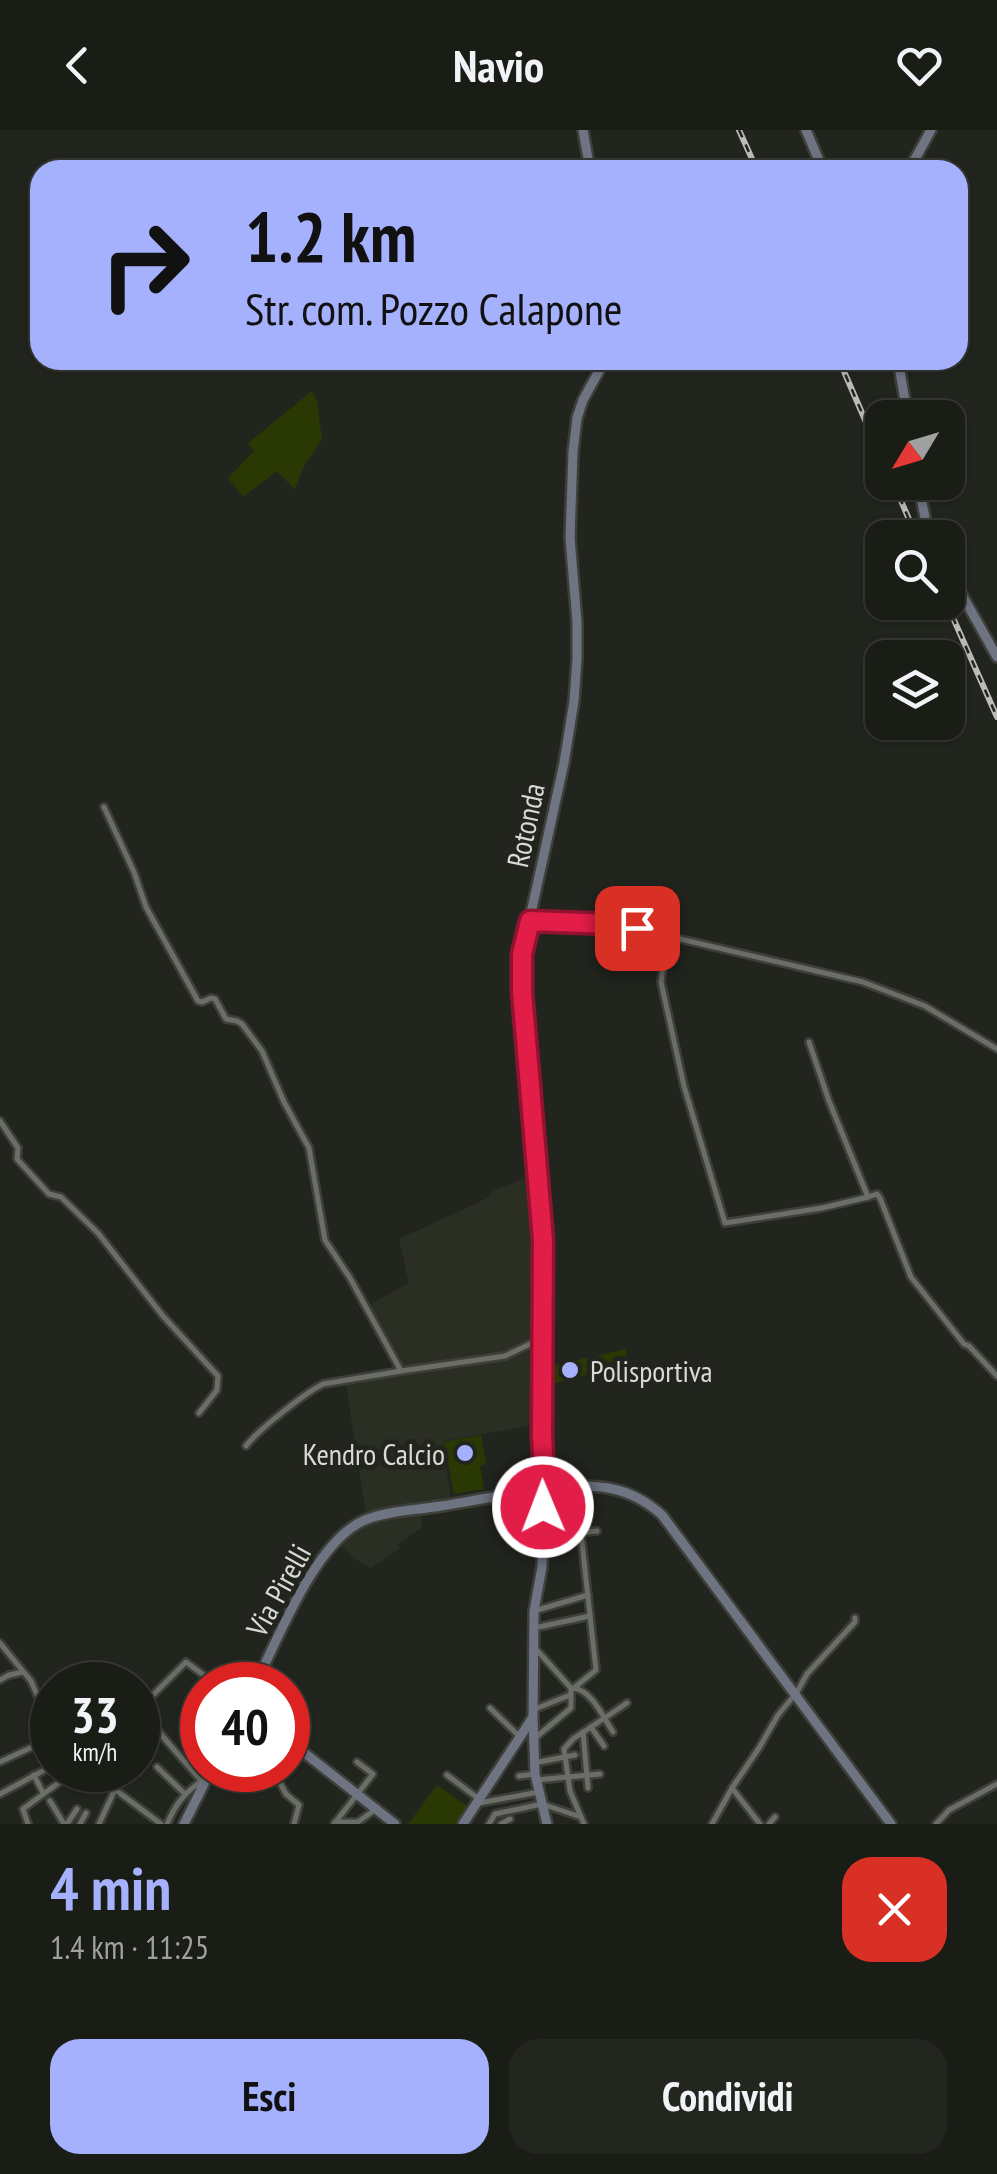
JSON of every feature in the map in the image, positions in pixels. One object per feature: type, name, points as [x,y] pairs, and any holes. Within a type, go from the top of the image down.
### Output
[{"type":"main road","points":[[584,130],[588,160]]},
{"type":"main road","points":[[806,130],[820,160]]},
{"type":"main road","points":[[914,160],[931,130]]},
{"type":"main road","name":"Rotonda","points":[[547,1822],[535,1772],[532,1713],[534,1611],[542,1568],[544,1474],[542,1229],[522,954],[574,701],[578,658],[570,538],[572,467],[577,418],[600,370]]},
{"type":"main road","points":[[900,370],[905,400]]},
{"type":"main road","points":[[965,600],[997,657]]},
{"type":"main road","name":"Via Pirelli","points":[[267,1662],[310,1579],[335,1541],[349,1530],[372,1518],[590,1484],[621,1490],[662,1516],[795,1695]]},
{"type":"main road","points":[[795,1695],[891,1824]]},
{"type":"main road","points":[[463,1824],[532,1713]]},
{"type":"main road","points":[[310,1758],[395,1824]]},
{"type":"main road","points":[[184,1824],[200,1792]]},
{"type":"street","points":[[104,807],[146,907],[198,1001],[214,999],[226,1019],[242,1024],[262,1051],[309,1148],[325,1240],[400,1370]]},
{"type":"street","points":[[530,921],[611,924],[864,982],[925,1006],[997,1050]]},
{"type":"street","points":[[667,936],[661,982],[684,1086],[724,1223],[822,1208],[877,1194],[911,1277],[964,1344],[997,1376]]},
{"type":"street","points":[[808,1042],[868,1197]]},
{"type":"street","points":[[0,1120],[18,1148],[17,1159],[49,1194],[62,1197],[98,1233],[163,1316],[218,1376],[217,1390],[199,1413]]},
{"type":"street","points":[[246,1446],[324,1384],[505,1356],[532,1343],[544,1342]]},
{"type":"street","points":[[532,1713],[572,1690],[596,1670],[578,1506]]},
{"type":"street","points":[[542,1536],[597,1531]]},
{"type":"street","points":[[534,1611],[588,1595]]},
{"type":"street","points":[[534,1628],[590,1616]]},
{"type":"street","points":[[714,1823],[778,1715],[855,1618]]},
{"type":"street","points":[[0,1642],[30,1681]]},
{"type":"street","points":[[533,1645],[572,1690],[571,1708],[533,1739]]},
{"type":"street","points":[[160,1688],[180,1668]]},
{"type":"street","points":[[0,1680],[23,1672]]},
{"type":"street","points":[[572,1690],[581,1688],[588,1694],[613,1732]]},
{"type":"street","points":[[582,1820],[568,1777],[566,1746],[627,1703]]},
{"type":"street","points":[[490,1708],[519,1736]]},
{"type":"street","points":[[591,1727],[604,1746]]},
{"type":"street","points":[[160,1732],[180,1756]]},
{"type":"street","points":[[583,1732],[588,1788]]},
{"type":"street","points":[[0,1762],[30,1748]]},
{"type":"street","points":[[519,1776],[575,1754]]},
{"type":"street","points":[[334,1823],[373,1774],[357,1762]]},
{"type":"street","points":[[116,1792],[164,1824],[184,1793],[160,1770]]},
{"type":"street","points":[[535,1772],[568,1777],[600,1774]]},
{"type":"street","points":[[447,1775],[477,1801],[539,1792]]},
{"type":"street","points":[[0,1794],[30,1778]]},
{"type":"street","points":[[936,1824],[949,1810],[997,1784]]},
{"type":"street","points":[[732,1788],[760,1824]]},
{"type":"street","points":[[28,1824],[23,1809],[46,1792]]},
{"type":"street","points":[[99,1824],[115,1792]]},
{"type":"street","points":[[285,1792],[300,1806],[294,1824]]},
{"type":"street","points":[[50,1801],[66,1824],[77,1809]]},
{"type":"street","points":[[489,1824],[495,1814],[542,1804],[582,1820]]},
{"type":"street","points":[[334,1823],[355,1823],[376,1809]]},
{"type":"street","points":[[80,1824],[86,1814]]},
{"type":"street","points":[[768,1824],[775,1817]]},
{"type":"street","points":[[501,1824],[510,1819]]},
{"type":"street","points":[[533,1824],[547,1822]]},
{"type":"shaded area","points":[[535,1174],[541,1288],[539,1338],[514,1352],[401,1367],[367,1306],[409,1283],[399,1239]]},
{"type":"shaded area","points":[[542,1344],[540,1378],[536,1381],[540,1389],[539,1424],[443,1441],[451,1501],[366,1515],[346,1384],[511,1358],[532,1345]]},
{"type":"shaded area","points":[[420,1512],[422,1527],[371,1568],[338,1543],[371,1521]]},
{"type":"green space","points":[[312,391],[322,439],[303,468],[295,490],[277,471],[243,497],[228,478],[254,451],[248,443]]},
{"type":"green space","name":"Polisportiva","points":[[626,1349],[627,1358],[592,1366],[593,1373],[546,1386],[547,1367]]},
{"type":"green space","name":"Kendro Calcio","points":[[481,1435],[486,1464],[480,1466],[484,1489],[454,1494],[444,1442]]},
{"type":"green space","points":[[437,1785],[471,1809],[461,1824],[408,1824]]},
{"type":"railway","points":[[739,130],[752,160]]},
{"type":"railway","points":[[843,370],[865,420]]},
{"type":"railway","points":[[901,500],[909,520]]},
{"type":"railway","points":[[954,620],[997,717]]},
{"type":"place","name":"Polisportiva","points":[[570,1370]]},
{"type":"place","name":"Kendro Calcio","points":[[465,1453]]},
{"type":"route","points":[[543,1507],[548,1490],[542,1436],[543,1240],[522,954],[530,921],[637,928]]}]
